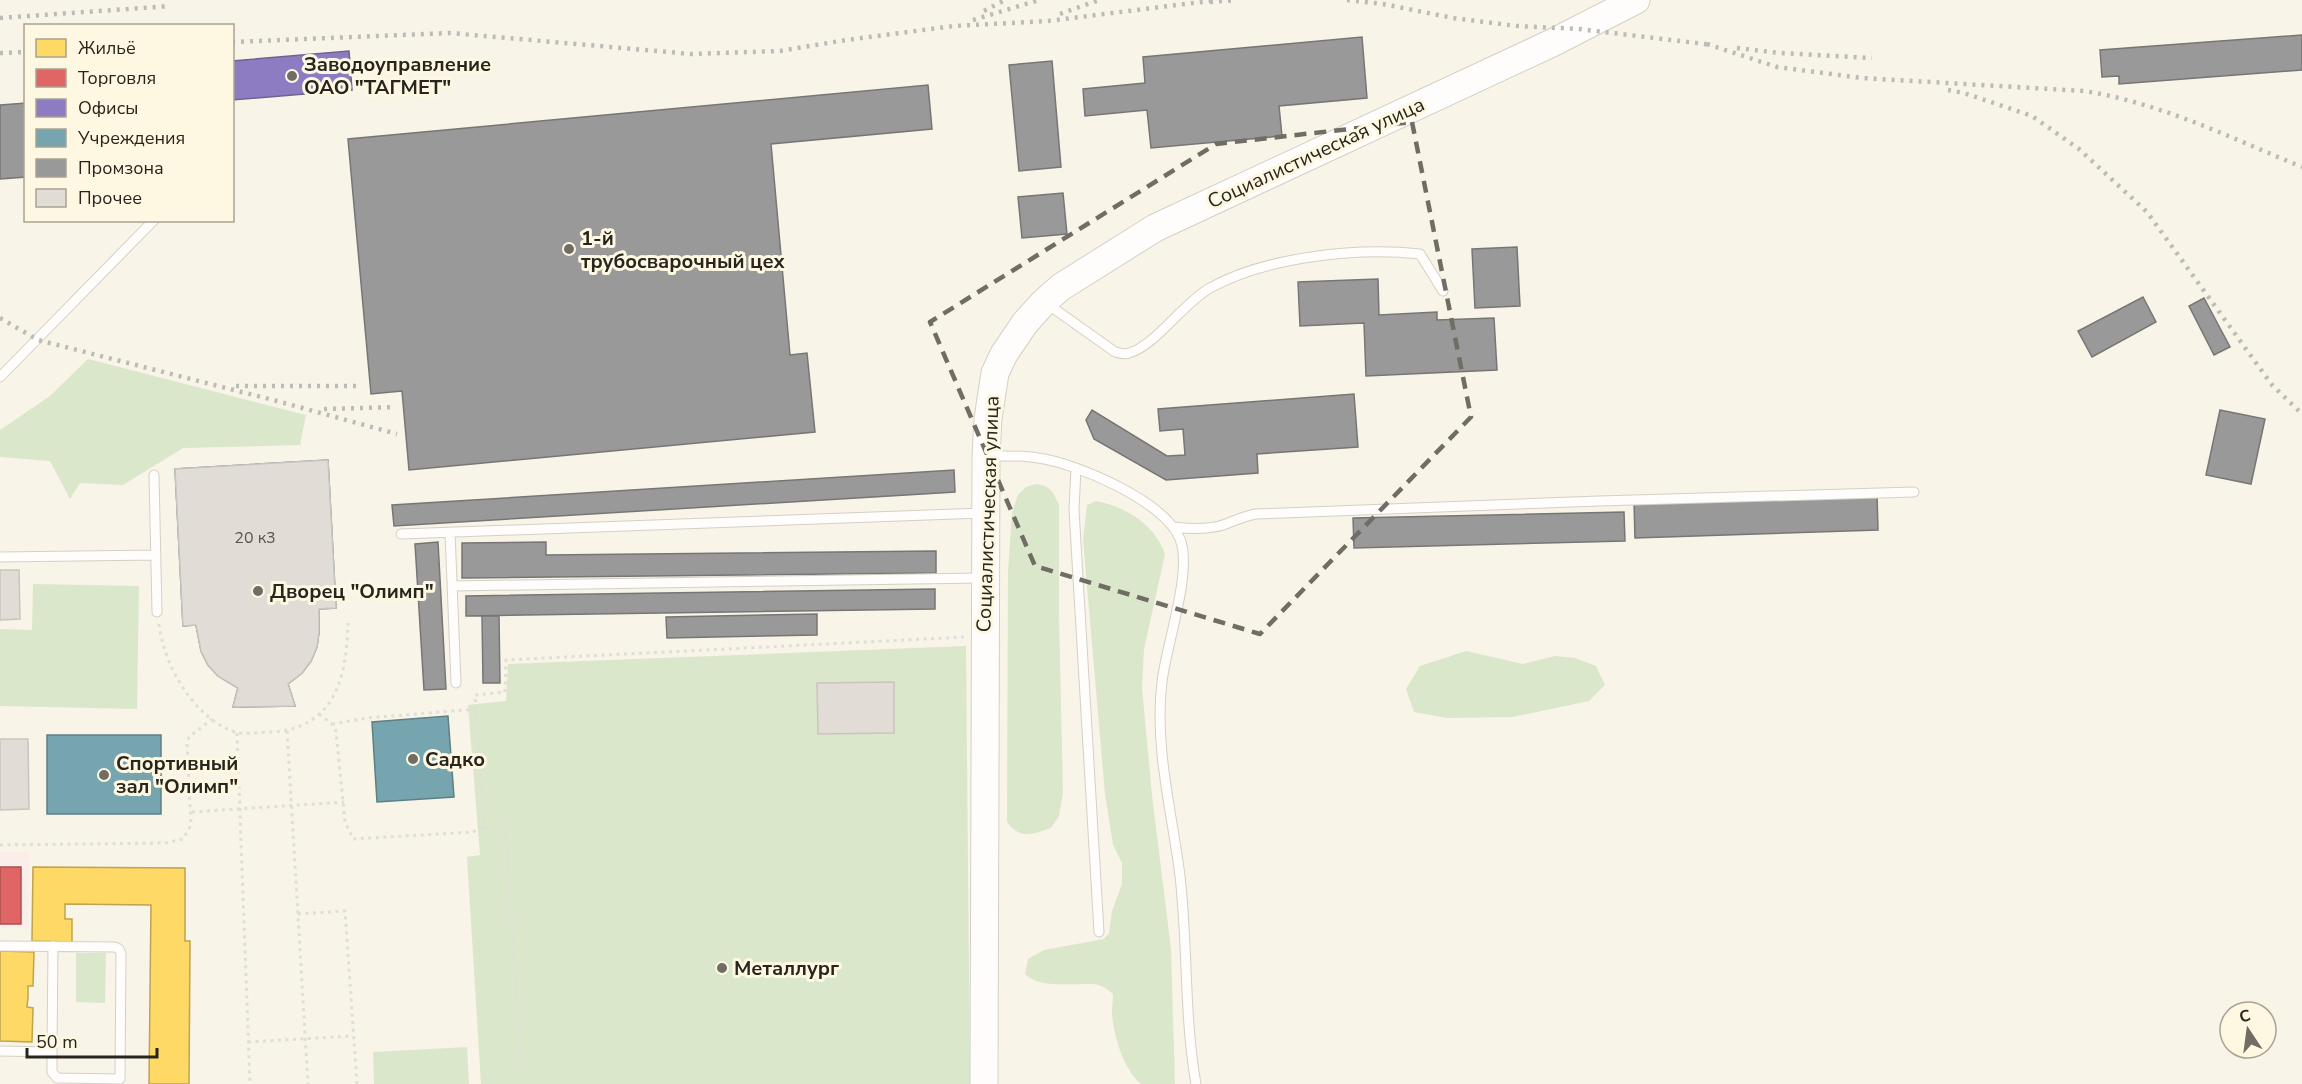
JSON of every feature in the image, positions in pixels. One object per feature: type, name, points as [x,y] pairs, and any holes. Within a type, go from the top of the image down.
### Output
[{"type":"street","name":"Социалистическая улица","points":[[984,1084],[986,456],[990,394],[995,373],[1014,338],[1044,302],[1061,287],[1155,228],[1542,48],[1636,0]]},
{"type":"lane","points":[[0,377],[152,222]]},
{"type":"lane","points":[[1044,302],[1115,352],[1127,354],[1150,342],[1173,317],[1209,288],[1251,270],[1298,259],[1397,252],[1420,254],[1443,291]]},
{"type":"lane","points":[[986,456],[1038,458],[1094,474],[1147,504],[1173,527],[1180,537],[1184,558],[1181,588],[1164,662],[1159,703],[1162,752],[1180,878],[1190,1018],[1190,1049],[1196,1084]]},
{"type":"lane","points":[[1076,468],[1074,510],[1099,932]]},
{"type":"lane","points":[[154,476],[157,612]]},
{"type":"lane","points":[[1173,527],[1191,529],[1211,527],[1256,514],[1914,492]]},
{"type":"lane","points":[[401,534],[986,513]]},
{"type":"lane","points":[[450,532],[456,683]]},
{"type":"lane","points":[[0,557],[156,555]]},
{"type":"lane","points":[[452,586],[981,578]]},
{"type":"lane","points":[[0,946],[53,946],[115,947],[119,949],[121,954],[122,1081],[57,1078],[52,1072],[53,946]]},
{"type":"lane","points":[[0,1052],[52,1052]]},
{"type":"path","points":[[157,612],[160,633],[178,678],[200,710],[237,733],[287,732],[304,725],[319,714],[330,701],[341,676],[347,650],[348,622]]},
{"type":"path","points":[[521,1065],[506,833],[503,830],[488,831],[484,827],[476,695],[505,692],[506,660],[984,636]]},
{"type":"path","points":[[332,724],[367,718],[477,709]]},
{"type":"path","points":[[319,714],[332,724],[336,731],[345,822],[353,839],[473,832],[484,827]]},
{"type":"path","points":[[0,844],[176,842],[183,839],[189,832],[192,812],[187,744],[189,737],[212,719]]},
{"type":"path","points":[[287,732],[308,1084]]},
{"type":"path","points":[[237,733],[250,1084]]},
{"type":"path","points":[[192,812],[344,802]]},
{"type":"path","points":[[298,914],[345,911],[357,1084]]},
{"type":"path","points":[[248,1042],[354,1036]]},
{"type":"highlighted area","points":[[1412,122],[1471,417],[1260,634],[1035,566],[930,322],[1216,144]]},
{"type":"shaded area","points":[[0,852],[29,852],[28,928],[0,928]]},
{"type":"green space","points":[[88,359],[306,415],[300,445],[183,448],[123,485],[80,483],[70,499],[50,461],[0,457],[0,430],[50,396]]},
{"type":"green space","points":[[1036,484],[1051,490],[1059,505],[1063,793],[1059,816],[1051,828],[1027,834],[1012,828],[1007,822],[1008,572],[1012,513],[1018,495],[1026,487]]},
{"type":"green space","points":[[1096,501],[1117,507],[1138,518],[1154,534],[1165,554],[1144,649],[1142,688],[1152,795],[1171,949],[1175,1084],[1141,1084],[1129,1070],[1117,1041],[1112,1013],[1113,994],[1108,990],[1093,984],[1039,982],[1025,974],[1028,959],[1044,950],[1104,939],[1109,933],[1112,911],[1122,884],[1122,863],[1113,845],[1105,794],[1083,540],[1087,505]]},
{"type":"green space","points":[[33,584],[139,586],[137,709],[0,706],[0,629],[32,630]]},
{"type":"green space","name":"Металлург","points":[[966,646],[970,1084],[481,1084],[467,857],[480,855],[468,705],[506,701],[508,664]]},
{"type":"green space","points":[[1466,651],[1523,664],[1555,656],[1575,658],[1596,666],[1605,685],[1589,701],[1513,717],[1447,718],[1414,712],[1406,689],[1420,666]]},
{"type":"green space","points":[[76,953],[106,953],[105,1003],[76,1002]]},
{"type":"green space","points":[[467,1047],[469,1084],[374,1084],[373,1052]]},
{"type":"building: Жильё","points":[[33,867],[185,868],[185,941],[190,941],[189,1084],[149,1084],[151,905],[65,904],[65,919],[72,919],[72,942],[32,941]]},
{"type":"building: Жильё","points":[[0,951],[34,952],[33,986],[28,986],[27,1007],[33,1008],[32,1042],[0,1041]]},
{"type":"building: Торговля","points":[[0,867],[21,867],[21,924],[0,924]]},
{"type":"building: Офисы","name":"Заводоуправление ОАО \"ТАГМЕТ\"","points":[[349,51],[352,90],[234,100],[234,61]]},
{"type":"building: Учреждения","name":"Дворец \"Олимп\"","points":[[328,460],[336,608],[319,609],[317,647],[302,673],[288,684],[295,706],[233,707],[238,688],[218,676],[208,665],[201,651],[196,625],[183,626],[175,469]],"holes":[[[295,508],[299,569],[281,570],[280,560],[236,562],[236,559],[226,559],[227,572],[216,573],[212,513]]]},
{"type":"building: Учреждения","name":"Садко","points":[[448,716],[454,797],[377,802],[372,722]]},
{"type":"building: Учреждения","name":"Спортивный зал \"Олимп\"","points":[[47,735],[161,735],[161,814],[47,814]]},
{"type":"building: Промзона","points":[[2302,35],[2302,70],[2119,84],[2119,76],[2102,77],[2100,50]]},
{"type":"building: Промзона","points":[[1362,37],[1367,98],[1279,106],[1282,136],[1151,148],[1147,110],[1085,116],[1083,89],[1145,83],[1143,57]]},
{"type":"building: Промзона","points":[[1052,61],[1061,167],[1019,171],[1009,65]]},
{"type":"building: Промзона","name":"1-й трубосварочный цех","points":[[928,85],[932,129],[771,144],[790,355],[807,353],[815,432],[409,470],[402,391],[371,394],[348,139]]},
{"type":"building: Промзона","points":[[24,103],[24,177],[0,179],[0,105]]},
{"type":"building: Промзона","points":[[1063,193],[1067,234],[1022,238],[1018,197]]},
{"type":"building: Промзона","points":[[1517,247],[1520,306],[1475,308],[1472,249]]},
{"type":"building: Промзона","points":[[1378,279],[1379,315],[1437,312],[1437,320],[1494,318],[1497,370],[1366,376],[1364,323],[1300,326],[1298,282]]},
{"type":"building: Промзона","points":[[2143,297],[2156,322],[2092,357],[2078,331]]},
{"type":"building: Промзона","points":[[2204,298],[2230,347],[2214,355],[2189,306]]},
{"type":"building: Промзона","points":[[1354,394],[1358,447],[1257,454],[1258,473],[1166,480],[1094,439],[1086,420],[1092,410],[1167,456],[1185,455],[1183,429],[1160,431],[1158,409]]},
{"type":"building: Промзона","points":[[2220,410],[2265,419],[2251,484],[2206,475]]},
{"type":"building: Промзона","points":[[954,470],[955,492],[394,526],[392,505]]},
{"type":"building: Промзона","points":[[1877,494],[1878,530],[1635,538],[1634,502]]},
{"type":"building: Промзона","points":[[1624,512],[1625,541],[1354,548],[1353,518]]},
{"type":"building: Промзона","points":[[438,542],[446,689],[424,690],[415,544]]},
{"type":"building: Промзона","points":[[546,542],[546,555],[936,551],[936,573],[462,578],[462,543]]},
{"type":"building: Промзона","points":[[935,589],[935,609],[466,616],[466,596]]},
{"type":"building: Промзона","points":[[817,614],[817,635],[667,638],[666,617]]},
{"type":"building: Промзона","points":[[482,616],[499,616],[500,683],[483,683]]},
{"type":"building: Прочее","name":"Дворец \"Олимп\"","points":[[328,460],[336,608],[319,609],[317,647],[302,673],[288,684],[295,706],[233,707],[238,688],[218,676],[208,665],[201,651],[196,625],[183,626],[175,469]]},
{"type":"building: Прочее","points":[[0,570],[19,570],[20,619],[0,620]]},
{"type":"building: Прочее","points":[[894,682],[894,733],[818,734],[817,683]]},
{"type":"building: Прочее","points":[[0,739],[28,739],[29,809],[0,810]]},
{"type":"railway","points":[[984,11],[1005,0]]},
{"type":"railway","points":[[973,20],[1039,0]]},
{"type":"railway","points":[[1060,14],[1099,0]]},
{"type":"railway","points":[[234,42],[450,33],[691,54],[780,51],[954,26],[1048,21],[1217,0]]},
{"type":"railway","points":[[1210,2],[1237,0]]},
{"type":"railway","points":[[1347,0],[1517,26],[1579,29],[1713,45]]},
{"type":"railway","points":[[0,18],[170,6]]},
{"type":"railway","points":[[1707,44],[1777,67],[1862,78],[2084,91],[2141,104],[2168,113],[2302,167]]},
{"type":"railway","points":[[1737,48],[1780,53],[1872,58]]},
{"type":"railway","points":[[0,53],[24,52]]},
{"type":"railway","points":[[1948,90],[1964,93],[2032,116],[2079,149],[2147,212],[2272,385],[2302,414]]},
{"type":"railway","points":[[0,318],[38,340],[397,434]]},
{"type":"railway","points":[[236,386],[359,386]]},
{"type":"railway","points":[[324,409],[396,407]]},
{"type":"place","name":"Заводоуправление ОАО \"ТАГМЕТ\"","points":[[292,76]]},
{"type":"place","name":"1-й трубосварочный цех","points":[[569,249]]},
{"type":"place","name":"Дворец \"Олимп\"","points":[[258,591]]},
{"type":"place","name":"Садко","points":[[413,759]]},
{"type":"place","name":"Спортивный зал \"Олимп\"","points":[[104,775]]},
{"type":"place","name":"Металлург","points":[[722,968]]}]
